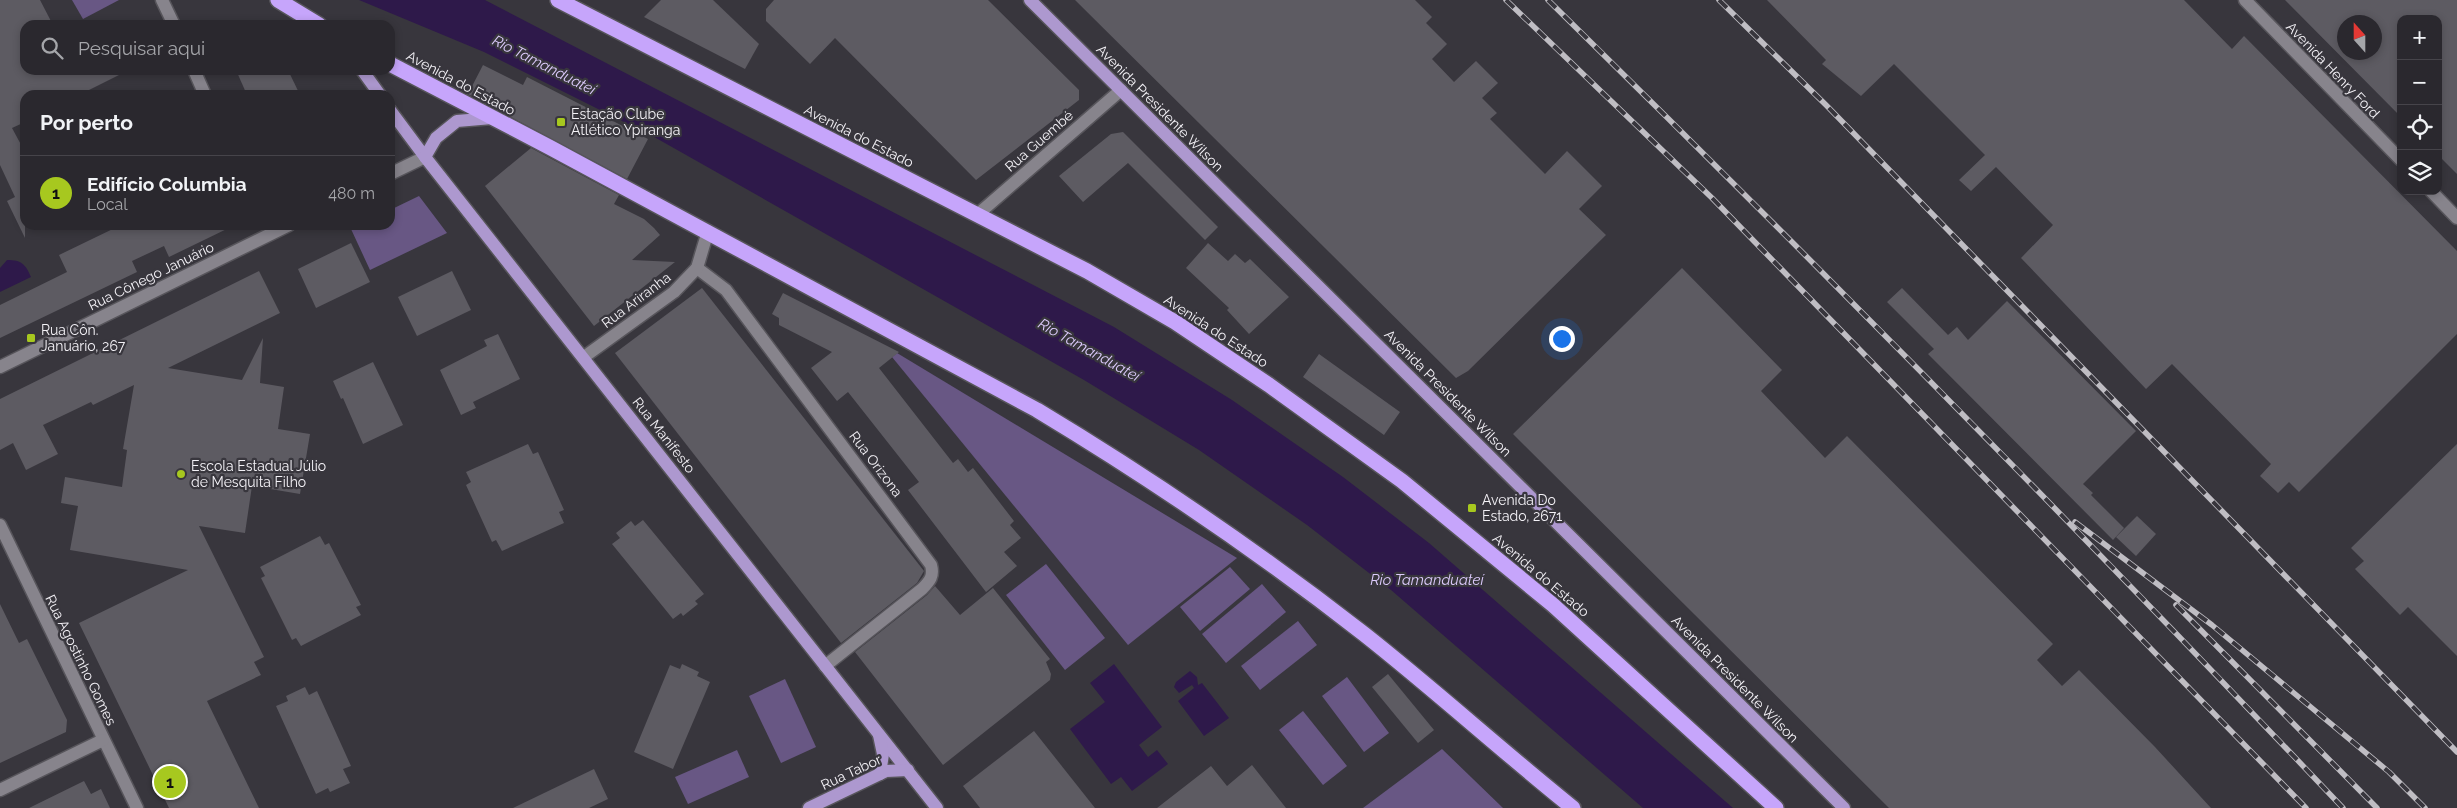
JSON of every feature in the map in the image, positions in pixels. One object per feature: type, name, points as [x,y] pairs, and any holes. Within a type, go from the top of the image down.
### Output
[{"type":"highway","points":[[278,0],[311,20]]},
{"type":"highway","name":"Avenida do Estado","points":[[558,0],[1087,271],[1175,322],[1269,385],[1402,481],[1553,605],[1776,808]]},
{"type":"highway","name":"Avenida do Estado","points":[[395,67],[708,231],[1037,410],[1130,468],[1305,589],[1366,636],[1573,808]]},
{"type":"main road","name":"Avenida Presidente Wilson","points":[[1030,0],[1844,808]]},
{"type":"main road","points":[[366,75],[376,90]]},
{"type":"main road","name":"Rua Manifesto","points":[[395,117],[424,157],[584,357],[937,808]]},
{"type":"main road","points":[[424,157],[436,138],[456,121],[492,118]]},
{"type":"main road","points":[[879,734],[883,754],[880,774]]},
{"type":"main road","name":"Rua Tabor","points":[[808,808],[893,769],[908,770]]},
{"type":"street","points":[[162,0],[172,20]]},
{"type":"street","name":"Avenida Henry Ford","points":[[2245,0],[2397,156]]},
{"type":"street","points":[[196,75],[203,90]]},
{"type":"street","name":"Rua Guembé","points":[[977,215],[1121,90]]},
{"type":"street","points":[[395,172],[424,157]]},
{"type":"street","points":[[2435,195],[2457,218]]},
{"type":"street","name":"Rua Cônego Januário","points":[[0,367],[267,230]]},
{"type":"street","name":"Rua Ariranha","points":[[584,357],[674,292],[697,268],[708,231]]},
{"type":"street","name":"Rua Orizona","points":[[697,268],[726,290],[931,564],[933,572],[931,580],[922,589],[825,666]]},
{"type":"street","name":"Rua Agostinho Gomes","points":[[0,525],[137,808]]},
{"type":"street","points":[[0,790],[103,740]]},
{"type":"shaded area","points":[[72,0],[119,0],[83,19]]},
{"type":"shaded area","points":[[419,196],[447,233],[370,270],[351,230],[395,230],[395,208]]},
{"type":"shaded area","points":[[897,353],[1237,558],[1128,645],[892,357]]},
{"type":"shaded area","points":[[1046,564],[1105,638],[1065,670],[1006,595]]},
{"type":"shaded area","points":[[1230,567],[1250,589],[1200,631],[1180,607]]},
{"type":"shaded area","points":[[1262,584],[1286,612],[1226,663],[1202,634]]},
{"type":"shaded area","points":[[1298,621],[1317,645],[1260,690],[1241,666]]},
{"type":"shaded area","points":[[1347,677],[1389,733],[1364,752],[1322,696]]},
{"type":"shaded area","points":[[785,679],[816,747],[781,763],[749,696]]},
{"type":"shaded area","points":[[1303,711],[1347,766],[1323,785],[1279,730]]},
{"type":"shaded area","points":[[1442,749],[1503,808],[1363,808]]},
{"type":"shaded area","points":[[737,750],[749,777],[688,804],[675,777]]},
{"type":"water","name":"Rio Tamanduateí","points":[[359,0],[485,0],[1114,327],[1232,400],[1343,477],[1429,543],[1733,808],[1643,808],[1391,590],[1307,525],[1199,450],[1084,380],[656,138],[484,52]]},
{"type":"water","points":[[7,260],[22,264],[31,277],[0,292],[0,268]]},
{"type":"water","points":[[1114,664],[1162,727],[1139,745],[1148,757],[1157,750],[1168,764],[1132,791],[1121,777],[1111,784],[1070,729],[1105,702],[1090,683]]},
{"type":"water","points":[[1190,671],[1197,677],[1198,685],[1202,683],[1229,718],[1204,736],[1178,701],[1194,688],[1192,685],[1179,693],[1174,687],[1176,682]]},
{"type":"building","points":[[0,0],[40,0],[50,20],[20,20],[20,75],[119,75],[89,90],[20,90],[20,124],[12,128],[20,143],[20,228],[7,201],[15,197],[0,165]]},
{"type":"building","points":[[661,0],[713,0],[759,44],[745,69],[644,17]]},
{"type":"building","points":[[774,0],[988,0],[1079,90],[1079,100],[976,180],[835,38],[810,64],[766,21],[766,9]]},
{"type":"building","points":[[1075,0],[1415,0],[1432,17],[1426,23],[1447,44],[1432,59],[1454,82],[1476,61],[1498,83],[1482,98],[1497,113],[1490,119],[1545,174],[1567,151],[1602,186],[1579,209],[1606,235],[1468,371],[1456,378]]},
{"type":"building","points":[[1767,0],[2184,0],[2232,49],[2244,36],[2397,190],[2397,195],[2402,195],[2457,251],[2457,334],[2299,492],[2289,482],[2278,493],[2260,476],[2271,464],[2172,364],[2146,389],[2021,258],[2053,225],[1996,167],[1971,191],[1959,180],[1985,155],[1894,64],[1861,96],[1822,64],[1826,60]]},
{"type":"building","points":[[2285,0],[2457,0],[2457,174],[2442,159],[2442,15],[2397,15],[2397,113],[2344,60],[2382,60],[2382,15],[2337,15],[2337,52]]},
{"type":"building","points":[[483,65],[523,85],[527,77],[648,139],[627,179],[468,94]]},
{"type":"building","points":[[238,75],[290,75],[298,90],[245,90]]},
{"type":"building","points":[[1123,132],[1218,227],[1205,240],[1128,163],[1083,202],[1059,176],[1111,134]]},
{"type":"building","points":[[531,148],[619,195],[614,204],[644,219],[654,228],[660,235],[632,260],[675,262],[594,326],[485,186]]},
{"type":"building","points":[[111,230],[225,230],[169,257],[164,246],[132,261],[137,272],[0,338],[0,305],[67,272],[59,255]]},
{"type":"building","points":[[351,243],[370,282],[316,308],[298,269]]},
{"type":"building","points":[[1208,243],[1228,261],[1235,254],[1245,263],[1250,259],[1289,297],[1249,334],[1227,310],[1229,308],[1186,268]]},
{"type":"building","points":[[1682,268],[1782,370],[1761,391],[1825,458],[1847,436],[2053,644],[2037,660],[2062,686],[2079,670],[2155,747],[2211,808],[1889,808],[1513,434]]},
{"type":"building","points":[[259,271],[280,313],[168,368],[242,380],[263,338],[260,383],[284,387],[278,429],[310,434],[300,494],[252,486],[245,533],[199,526],[264,657],[254,662],[261,675],[207,701],[259,808],[169,808],[79,623],[188,570],[70,550],[78,506],[61,503],[65,477],[122,487],[127,450],[123,449],[134,385],[93,405],[91,402],[43,425],[58,454],[26,470],[13,443],[0,450],[0,399]]},
{"type":"building","points":[[452,271],[471,310],[417,336],[398,297]]},
{"type":"building","points":[[702,288],[924,571],[917,583],[841,643],[615,353]]},
{"type":"building","points":[[1902,288],[1948,335],[1957,327],[1968,340],[2007,301],[2136,431],[2083,484],[2093,493],[2091,495],[2124,528],[2113,540],[1928,354],[1934,349],[1887,302]]},
{"type":"building","points":[[783,293],[899,352],[879,368],[953,463],[958,459],[968,472],[973,468],[1014,521],[1010,525],[1021,538],[1004,552],[1017,566],[986,592],[908,490],[919,482],[848,392],[837,401],[811,368],[832,352],[779,325],[779,318],[772,314]]},
{"type":"building","points":[[498,334],[520,379],[473,402],[476,408],[461,415],[440,370],[487,346],[484,340]]},
{"type":"building","points":[[1319,354],[1400,412],[1384,435],[1303,377]]},
{"type":"building","points":[[373,362],[403,425],[363,444],[343,398],[341,399],[333,381]]},
{"type":"building","points":[[528,444],[533,454],[538,452],[564,510],[559,512],[564,523],[502,551],[496,540],[492,542],[466,485],[471,482],[466,472]]},
{"type":"building","points":[[2457,444],[2457,656],[2408,607],[2400,615],[2355,569],[2364,561],[2351,548]]},
{"type":"building","points":[[2137,516],[2156,534],[2136,556],[2116,537]]},
{"type":"building","points":[[643,520],[704,594],[695,601],[698,604],[683,616],[681,613],[673,619],[612,544],[620,538],[616,533],[631,521],[635,526]]},
{"type":"building","points":[[320,536],[325,545],[329,543],[361,605],[356,607],[361,615],[301,646],[296,638],[292,640],[261,578],[265,576],[260,567]]},
{"type":"building","points":[[935,586],[960,615],[993,588],[1050,659],[1046,662],[1051,674],[1050,680],[943,765],[855,652],[927,595]]},
{"type":"building","points":[[0,604],[19,643],[27,639],[67,720],[66,732],[0,763]]},
{"type":"building","points":[[682,664],[699,672],[697,676],[710,682],[673,769],[634,752],[670,665],[680,669]]},
{"type":"building","points":[[1388,674],[1434,730],[1418,743],[1372,687]]},
{"type":"building","points":[[305,687],[309,695],[317,691],[351,766],[343,769],[350,783],[330,792],[328,788],[316,794],[276,706],[288,701],[286,696]]},
{"type":"building","points":[[1034,731],[1095,808],[980,808],[963,786]]},
{"type":"building","points":[[1252,765],[1286,808],[1157,808],[1211,766],[1227,786]]},
{"type":"building","points":[[594,769],[608,799],[589,808],[513,808]]},
{"type":"building","points":[[84,781],[91,794],[101,789],[110,808],[29,808]]},
{"type":"railway","points":[[1506,0],[1712,198],[2306,808]]},
{"type":"railway","points":[[1548,0],[1949,401],[2147,603],[2343,808]]},
{"type":"railway","points":[[1719,0],[1826,105],[2457,752]]},
{"type":"railway","points":[[2075,522],[2212,625],[2389,772],[2425,808]]},
{"type":"railway","points":[[2176,605],[2377,808]]},
{"type":"place","name":"Estação Clube Atlético Ypiranga","points":[[561,122]]},
{"type":"place","name":"Rua Côn. Januário, 267","points":[[31,338]]},
{"type":"place","name":"Escola Estadual Júlio de Mesquita Filho","points":[[181,474]]},
{"type":"place","name":"Avenida Do Estado, 2671","points":[[1472,508]]},
{"type":"place","name":"Edifício Columbia","points":[[170,782]]}]
